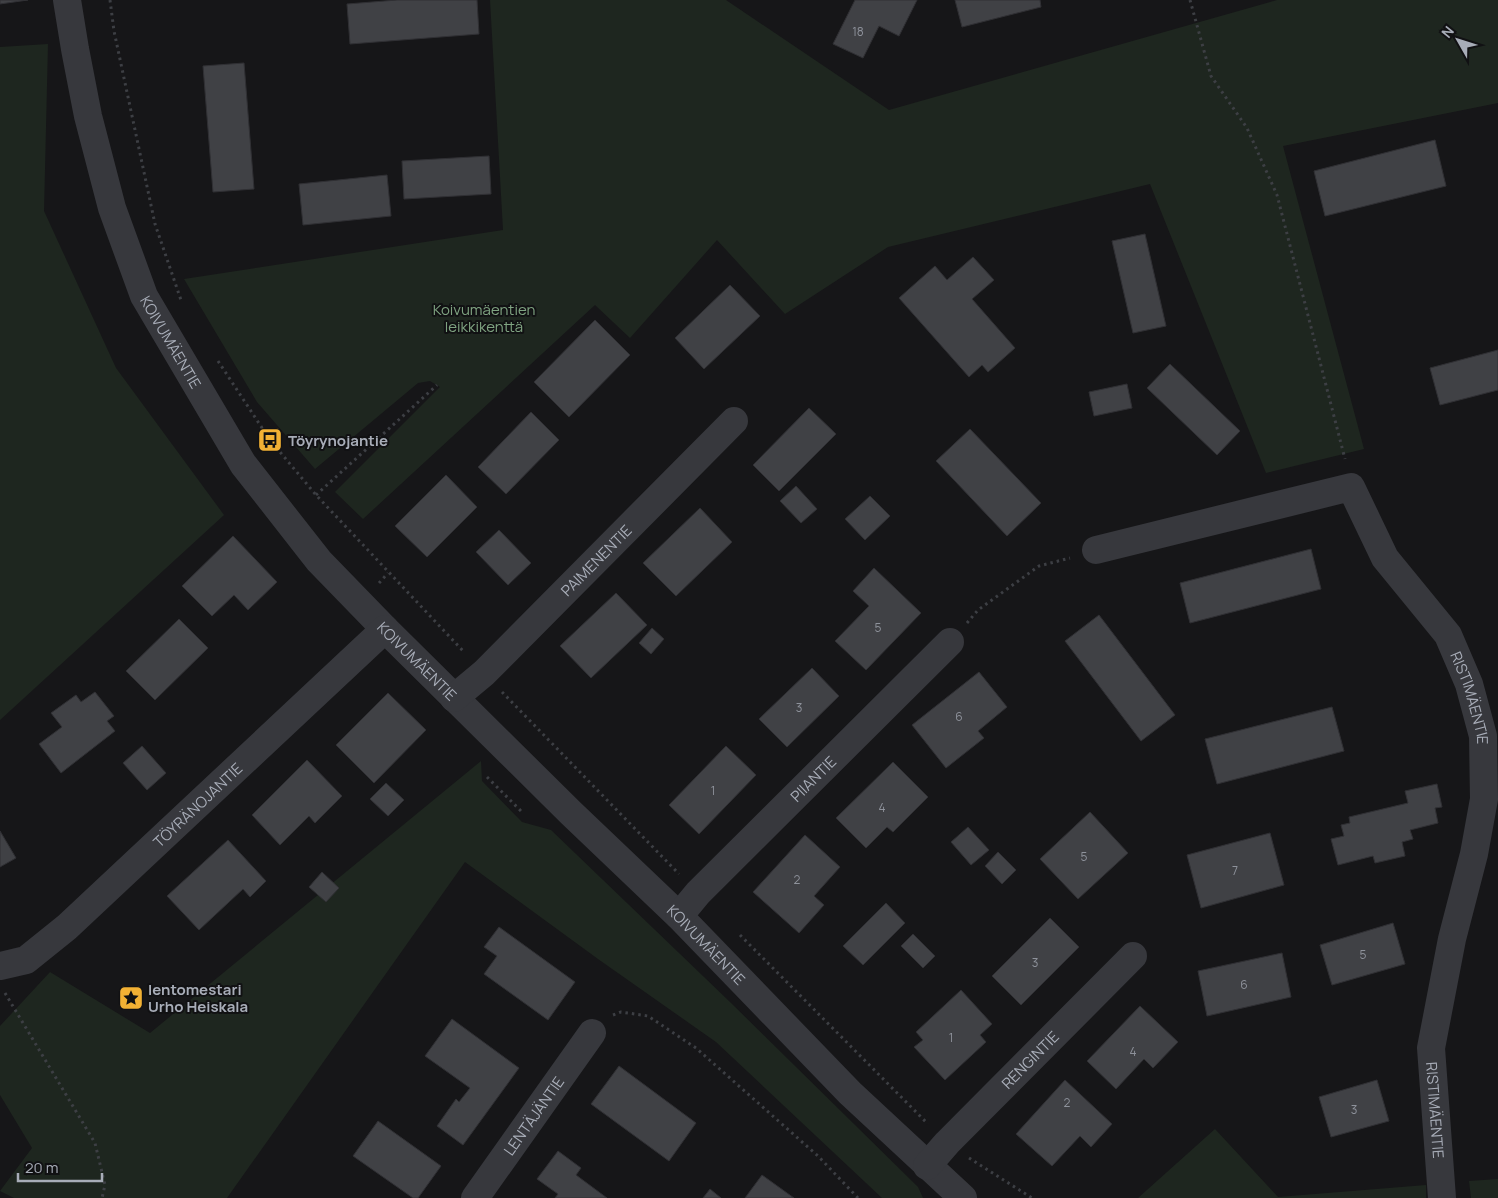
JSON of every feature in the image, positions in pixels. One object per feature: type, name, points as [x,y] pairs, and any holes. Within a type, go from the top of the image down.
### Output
[{"type":"street","name":"KOIVUMÄENTIE","points":[[67,0],[88,116],[112,208],[144,296],[243,464],[319,561],[385,629],[570,813],[679,916],[850,1093],[963,1198]]},
{"type":"street","name":"PAIMENENTIE","points":[[454,698],[484,673],[734,422]]},
{"type":"street","points":[[1096,550],[1352,487]]},
{"type":"street","name":"RISTIMÄENTIE","points":[[1352,487],[1384,558],[1448,635],[1469,684],[1483,736],[1484,799],[1474,854],[1452,939],[1431,1048],[1442,1198]]},
{"type":"street","name":"TÖYRÄNOJANTIE","points":[[2,978],[67,927],[385,629]]},
{"type":"street","name":"PIIANTIE","points":[[679,916],[698,893],[950,642]]},
{"type":"street","name":"RENGINTIE","points":[[927,1166],[947,1143],[1134,956]]},
{"type":"street","name":"LENTÄJÄNTIE","points":[[475,1198],[592,1033]]},
{"type":"path","points":[[1190,0],[1211,76],[1247,128],[1277,194],[1352,487]]},
{"type":"path","points":[[316,495],[436,385]]},
{"type":"path","points":[[950,642],[978,610],[1039,566],[1096,550]]},
{"type":"path","points":[[486,777],[521,812]]},
{"type":"path","points":[[2,978],[7,998],[44,1056],[95,1143],[105,1185],[102,1198]]},
{"type":"path","points":[[592,1033],[606,1017],[621,1012],[648,1016],[696,1048],[818,1156],[858,1198]]},
{"type":"green space","name":"Koivumäentien leikkikenttä","points":[[490,0],[726,0],[889,110],[1277,0],[1498,0],[1498,103],[1283,146],[1364,449],[1266,473],[1150,184],[888,247],[785,314],[717,240],[630,338],[595,305],[363,519],[335,492],[440,387],[430,381],[418,383],[315,469],[257,402],[184,279],[503,230]]},
{"type":"green space","points":[[48,44],[44,211],[116,368],[224,515],[0,720],[0,47]]},
{"type":"green space","points":[[481,761],[482,781],[522,822],[551,830],[730,1002],[918,1187],[923,1198],[882,1198],[716,1042],[465,862],[227,1198],[14,1198],[0,1191],[32,1148],[0,1095],[0,1026],[50,972],[150,1033]]},
{"type":"green space","points":[[1215,1129],[1278,1197],[1426,1185],[1426,1198],[1138,1198]]},
{"type":"green space","points":[[1498,1179],[1498,1198],[1471,1198],[1469,1181]]},
{"type":"building","points":[[0,0],[28,0],[0,4]]},
{"type":"building","points":[[397,0],[477,0],[479,34],[350,44],[347,4]]},
{"type":"building","points":[[855,0],[917,0],[899,36],[879,26],[863,58],[833,44]]},
{"type":"building","points":[[955,0],[1040,0],[1041,7],[962,27]]},
{"type":"building","points":[[244,63],[254,189],[213,192],[203,66]]},
{"type":"building","points":[[1435,140],[1446,186],[1325,216],[1314,171]]},
{"type":"building","points":[[489,156],[491,194],[404,199],[402,161]]},
{"type":"building","points":[[387,175],[391,216],[303,225],[299,184]]},
{"type":"building","points":[[1145,234],[1166,326],[1133,333],[1112,241]]},
{"type":"building","points":[[973,257],[994,280],[972,299],[1015,348],[988,372],[982,365],[969,377],[899,298],[935,266],[947,280]]},
{"type":"building","points":[[730,285],[760,316],[704,369],[675,338]]},
{"type":"building","points":[[595,320],[630,355],[569,417],[534,382]]},
{"type":"building","points":[[1498,350],[1498,390],[1440,405],[1430,368]]},
{"type":"building","points":[[1170,364],[1240,431],[1217,455],[1147,388]]},
{"type":"building","points":[[1127,384],[1132,408],[1094,416],[1089,392]]},
{"type":"building","points":[[809,408],[836,434],[779,491],[753,465]]},
{"type":"building","points":[[531,412],[559,440],[506,494],[478,467]]},
{"type":"building","points":[[970,429],[1041,503],[1007,536],[936,461]]},
{"type":"building","points":[[446,475],[477,507],[427,557],[395,526]]},
{"type":"building","points":[[796,486],[817,509],[801,523],[780,501]]},
{"type":"building","points":[[870,496],[890,516],[865,540],[845,519]]},
{"type":"building","points":[[700,508],[732,542],[676,596],[643,563]]},
{"type":"building","points":[[499,530],[531,563],[508,585],[476,552]]},
{"type":"building","points":[[233,536],[277,582],[248,610],[234,595],[212,616],[182,586]]},
{"type":"building","points":[[1311,549],[1321,589],[1190,623],[1180,583]]},
{"type":"building","points":[[874,568],[921,613],[866,670],[835,641],[869,606],[853,591]]},
{"type":"building","points":[[616,593],[647,625],[591,678],[560,646]]},
{"type":"building","points":[[1099,615],[1175,715],[1141,741],[1065,641]]},
{"type":"building","points":[[179,619],[208,648],[155,700],[126,671]]},
{"type":"building","points":[[652,628],[664,639],[651,654],[639,643]]},
{"type":"building","points":[[812,668],[839,696],[787,747],[759,719]]},
{"type":"building","points":[[979,672],[1007,707],[978,731],[984,738],[946,768],[912,725]]},
{"type":"building","points":[[95,692],[114,716],[107,721],[115,731],[61,773],[39,744],[62,727],[51,713],[76,695],[81,702]]},
{"type":"building","points":[[388,693],[426,730],[374,783],[336,745]]},
{"type":"building","points":[[1332,707],[1344,751],[1217,784],[1205,739]]},
{"type":"building","points":[[142,746],[166,773],[147,790],[123,763]]},
{"type":"building","points":[[726,746],[756,775],[699,834],[669,805]]},
{"type":"building","points":[[307,760],[342,796],[315,823],[309,816],[280,845],[252,815]]},
{"type":"building","points":[[893,762],[928,797],[893,832],[887,827],[866,848],[836,818]]},
{"type":"building","points":[[386,783],[404,800],[388,816],[370,799]]},
{"type":"building","points":[[1437,784],[1442,807],[1435,808],[1438,823],[1410,830],[1413,839],[1402,842],[1405,856],[1375,863],[1373,856],[1338,865],[1331,839],[1344,836],[1341,825],[1350,823],[1349,817],[1408,803],[1405,791]]},
{"type":"building","points":[[1090,812],[1128,853],[1078,899],[1040,859]]},
{"type":"building","points":[[968,827],[989,850],[971,865],[951,842]]},
{"type":"building","points":[[0,831],[16,858],[0,867]]},
{"type":"building","points":[[1270,833],[1284,885],[1201,908],[1187,855]]},
{"type":"building","points":[[805,835],[840,867],[814,896],[824,905],[799,933],[753,892]]},
{"type":"building","points":[[228,840],[266,881],[250,897],[243,889],[199,930],[167,896]]},
{"type":"building","points":[[998,852],[1016,870],[1002,884],[985,866]]},
{"type":"building","points":[[322,872],[339,888],[326,902],[309,887]]},
{"type":"building","points":[[886,903],[905,923],[863,965],[843,946]]},
{"type":"building","points":[[1050,918],[1079,947],[1021,1005],[992,976]]},
{"type":"building","points":[[1393,923],[1405,964],[1332,985],[1320,945]]},
{"type":"building","points":[[499,927],[575,982],[548,1020],[484,974],[497,956],[484,947]]},
{"type":"building","points":[[913,934],[935,956],[923,968],[901,946]]},
{"type":"building","points":[[1282,953],[1291,997],[1207,1016],[1198,971]]},
{"type":"building","points":[[961,990],[992,1024],[980,1035],[986,1042],[945,1080],[914,1047],[923,1040],[916,1032]]},
{"type":"building","points":[[1140,1006],[1178,1042],[1153,1068],[1144,1059],[1116,1089],[1087,1061]]},
{"type":"building","points":[[452,1019],[519,1068],[463,1145],[437,1126],[456,1099],[459,1102],[470,1088],[425,1056]]},
{"type":"building","points":[[619,1066],[696,1123],[669,1161],[591,1104]]},
{"type":"building","points":[[1065,1080],[1112,1124],[1091,1147],[1080,1136],[1052,1166],[1016,1134]]},
{"type":"building","points":[[1377,1080],[1389,1121],[1331,1137],[1319,1097]]},
{"type":"building","points":[[378,1121],[441,1166],[418,1198],[413,1198],[353,1156]]},
{"type":"building","points":[[558,1151],[581,1168],[576,1175],[607,1198],[555,1198],[558,1194],[537,1179]]},
{"type":"building","points":[[762,1175],[794,1198],[745,1198]]},
{"type":"building","points":[[710,1189],[721,1198],[703,1198]]},
{"type":"place","name":"Töyrynojantie","points":[[270,440]]},
{"type":"place","name":"lentomestari Urho Heiskala","points":[[131,998]]}]
